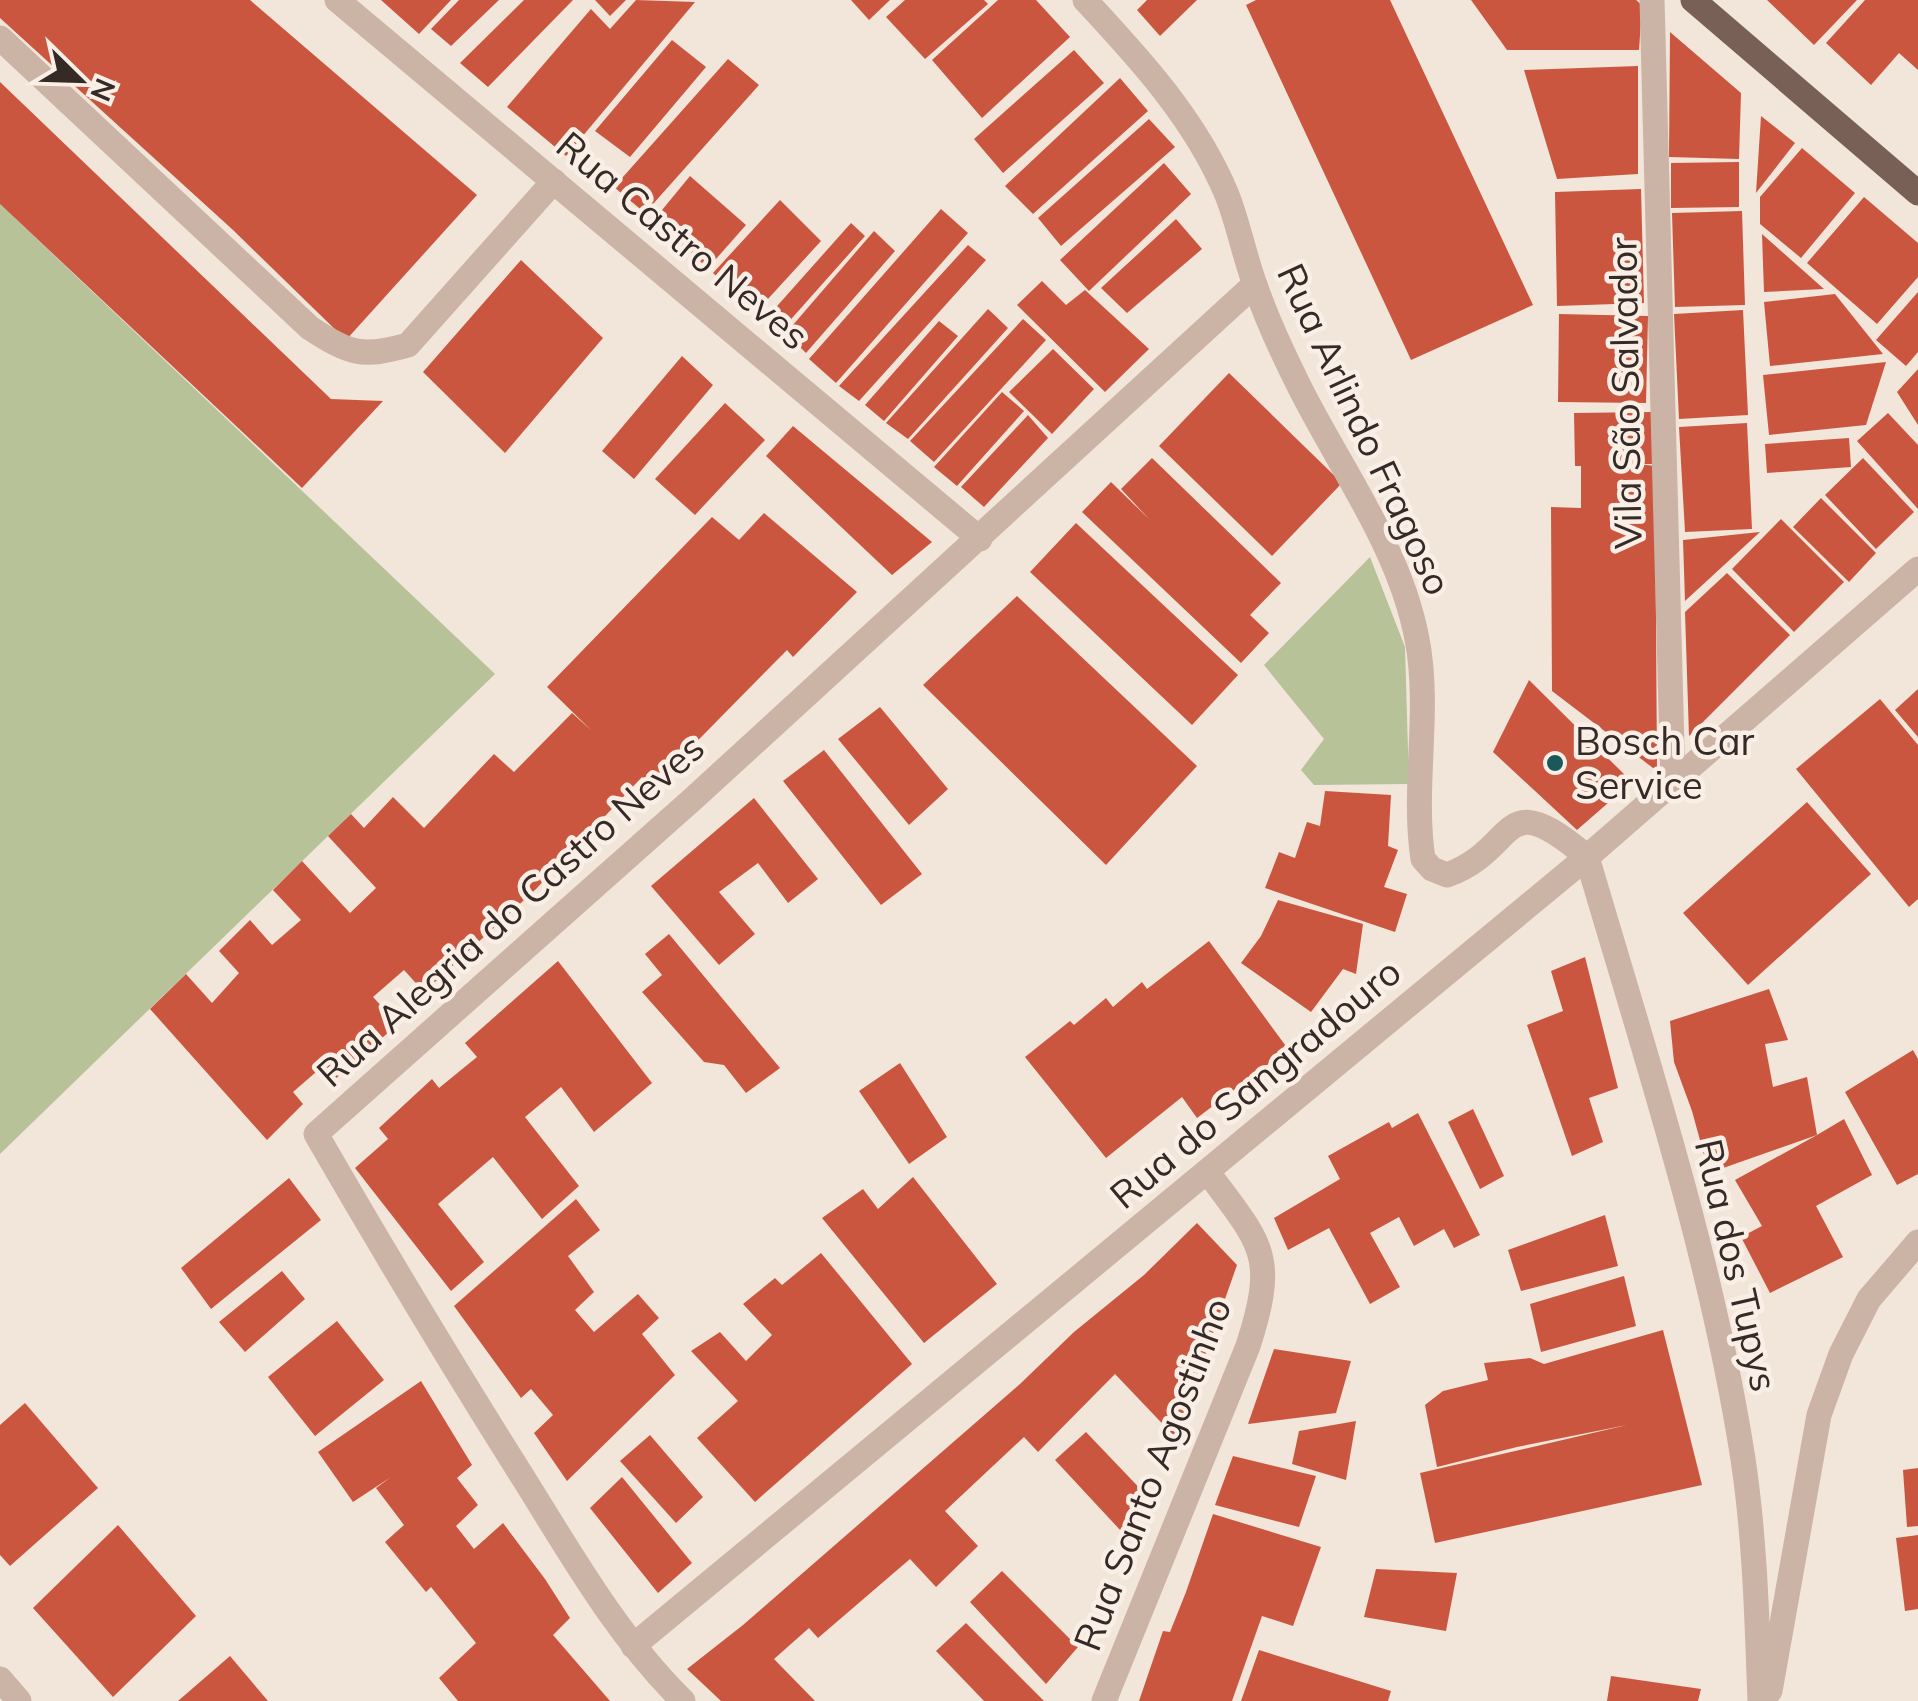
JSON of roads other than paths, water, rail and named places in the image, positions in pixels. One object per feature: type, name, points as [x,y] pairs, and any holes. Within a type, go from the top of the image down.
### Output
[{"type":"main road","points":[[1694,0],[1918,193]]},
{"type":"street","name":"Rua Castro Neves","points":[[337,0],[980,538]]},
{"type":"street","name":"Rua Arlindo Fragoso","points":[[1086,0],[1163,87],[1197,137],[1226,196],[1254,284],[1293,374],[1378,532],[1404,590],[1418,641],[1422,684],[1423,859],[1432,869],[1448,875],[1466,868],[1510,828],[1526,821],[1544,824],[1588,857]]},
{"type":"street","name":"Vila São Salvador","points":[[1652,0],[1672,785]]},
{"type":"street","points":[[0,38],[310,328],[338,347],[373,355],[408,345],[554,181]]},
{"type":"street","name":"Rua Alegria do Castro Neves","points":[[683,1701],[633,1646],[566,1546],[428,1326],[316,1134],[980,538],[1254,284]]},
{"type":"street","name":"Rua do Sangradouro","points":[[633,1646],[1588,857],[1918,569]]},
{"type":"street","name":"Rua dos Tupys","points":[[1588,857],[1684,1189],[1726,1367],[1743,1460],[1764,1701]]},
{"type":"street","name":"Rua Santo Agostinho","points":[[1104,1701],[1248,1346],[1265,1285],[1263,1254],[1207,1171]]},
{"type":"street","points":[[1764,1701],[1819,1415],[1841,1354],[1869,1299],[1918,1242]]},
{"type":"street","points":[[0,1679],[19,1701]]},
{"type":"place","name":"Bosch Car Service","points":[[1555,763]]}]
